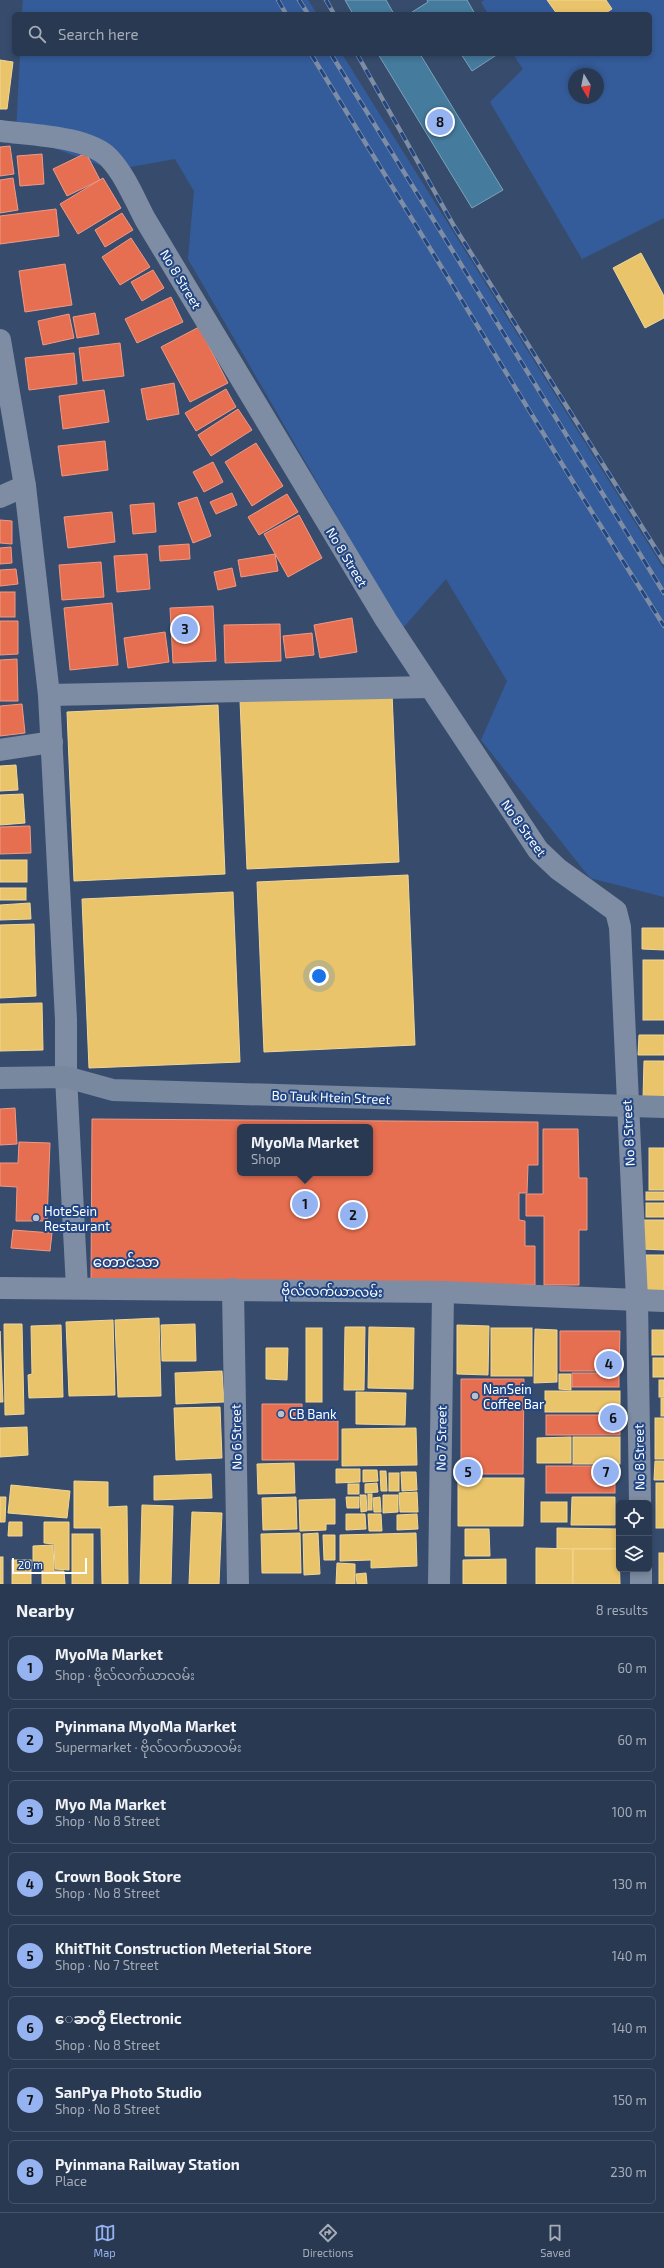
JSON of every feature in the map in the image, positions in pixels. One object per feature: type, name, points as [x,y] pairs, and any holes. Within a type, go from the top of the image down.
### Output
[{"type":"street","name":"No 8 Street","points":[[0,131],[93,146],[108,157],[125,180],[145,219],[386,620],[538,850],[558,869],[616,911],[620,927],[626,1107],[637,1300],[640,1500]]},
{"type":"street","points":[[0,340],[25,486],[49,695],[66,1020],[66,1077],[77,1288]]},
{"type":"street","points":[[0,497],[25,486]]},
{"type":"street","points":[[49,695],[429,686]]},
{"type":"street","points":[[0,750],[52,742]]},
{"type":"street","name":"Bo Tauk Htein Street","points":[[0,1078],[66,1077],[113,1090],[664,1107]]},
{"type":"street","name":"ဗိုလ်လက်ယာလမ်း","points":[[0,1288],[443,1292],[664,1301]]},
{"type":"street","name":"No 6 Street","points":[[233,1289],[238,1584]]},
{"type":"street","name":"No 7 Street","points":[[439,1584],[443,1292]]},
{"type":"street","points":[[641,1572],[641,1584]]},
{"type":"shaded area","points":[[23,0],[308,0],[316,12],[22,12]]},
{"type":"shaded area","points":[[485,0],[664,0],[664,218],[582,259],[490,102],[523,69],[514,56],[652,56],[652,12],[487,12],[481,2]]},
{"type":"shaded area","points":[[20,56],[343,56],[664,569],[664,897],[590,878],[481,740],[507,681],[446,579],[402,629],[188,259],[194,191],[175,159],[113,170],[16,134]]},
{"type":"building: Homes","points":[[547,0],[606,0],[612,9],[607,12],[556,12]]},
{"type":"building: Homes","points":[[0,60],[13,62],[7,109],[0,109]]},
{"type":"building: Homes","points":[[641,253],[664,296],[664,318],[645,328],[613,268]]},
{"type":"building: Homes","points":[[392,693],[399,862],[247,869],[240,700]]},
{"type":"building: Homes","points":[[218,705],[225,874],[74,881],[67,712]]},
{"type":"building: Homes","points":[[16,765],[18,790],[0,791],[0,766]]},
{"type":"building: Homes","points":[[23,794],[25,823],[0,825],[0,795]]},
{"type":"building: Homes","points":[[0,860],[27,860],[27,882],[0,882]]},
{"type":"building: Homes","points":[[408,875],[415,1045],[264,1052],[257,882]]},
{"type":"building: Homes","points":[[0,888],[26,888],[26,900],[0,900]]},
{"type":"building: Homes","points":[[233,892],[240,1062],[89,1068],[82,899]]},
{"type":"building: Homes","points":[[30,903],[31,919],[0,920],[0,905]]},
{"type":"building: Homes","points":[[34,924],[36,996],[0,998],[0,925]]},
{"type":"building: Homes","points":[[642,928],[664,928],[664,950],[642,949]]},
{"type":"building: Homes","points":[[643,960],[664,960],[664,1020],[643,1020]]},
{"type":"building: Homes","points":[[42,1003],[43,1050],[0,1051],[0,1004]]},
{"type":"building: Homes","points":[[639,1035],[664,1035],[664,1055],[638,1055]]},
{"type":"building: Homes","points":[[644,1061],[664,1061],[664,1098],[643,1098]]},
{"type":"building: Homes","points":[[649,1148],[664,1148],[664,1190],[649,1190]]},
{"type":"building: Homes","points":[[646,1192],[664,1192],[664,1200],[646,1200]]},
{"type":"building: Homes","points":[[646,1203],[664,1203],[664,1217],[646,1217]]},
{"type":"building: Homes","points":[[642,1220],[664,1220],[664,1250],[642,1249]]},
{"type":"building: Homes","points":[[646,1255],[664,1255],[664,1296],[645,1296]]},
{"type":"building: Homes","points":[[159,1318],[161,1396],[118,1397],[115,1320]]},
{"type":"building: Homes","points":[[113,1320],[115,1395],[69,1396],[66,1322]]},
{"type":"building: Homes","points":[[4,1324],[22,1324],[24,1414],[5,1415]]},
{"type":"building: Homes","points":[[195,1324],[196,1361],[162,1361],[161,1325]]},
{"type":"building: Homes","points":[[61,1325],[63,1397],[29,1398],[28,1375],[32,1374],[31,1326]]},
{"type":"building: Homes","points":[[457,1325],[489,1326],[488,1375],[457,1374]]},
{"type":"building: Homes","points":[[345,1327],[365,1327],[364,1390],[344,1390]]},
{"type":"building: Homes","points":[[369,1327],[414,1328],[413,1389],[368,1388]]},
{"type":"building: Homes","points":[[306,1328],[322,1328],[322,1402],[306,1402]]},
{"type":"building: Homes","points":[[491,1328],[532,1328],[532,1376],[491,1376]]},
{"type":"building: Homes","points":[[535,1329],[557,1330],[557,1382],[534,1383]]},
{"type":"building: Homes","points":[[652,1330],[664,1330],[664,1355],[652,1355]]},
{"type":"building: Homes","points":[[0,1331],[3,1402],[0,1402]]},
{"type":"building: Homes","points":[[266,1348],[288,1348],[287,1380],[266,1379]]},
{"type":"building: Homes","points":[[653,1358],[664,1358],[664,1377],[653,1377]]},
{"type":"building: Homes","points":[[222,1371],[224,1402],[176,1404],[175,1373]]},
{"type":"building: Homes","points":[[559,1374],[571,1374],[571,1390],[559,1389]]},
{"type":"building: Homes","points":[[659,1380],[664,1380],[664,1397],[659,1397]]},
{"type":"building: Homes","points":[[545,1391],[620,1391],[620,1412],[545,1412]]},
{"type":"building: Homes","points":[[356,1392],[406,1393],[405,1425],[356,1424]]},
{"type":"building: Homes","points":[[661,1398],[664,1398],[664,1416],[661,1416]]},
{"type":"building: Homes","points":[[220,1407],[222,1458],[176,1460],[174,1408]]},
{"type":"building: Homes","points":[[655,1418],[664,1418],[664,1459],[655,1459]]},
{"type":"building: Homes","points":[[27,1427],[28,1455],[0,1457],[0,1428]]},
{"type":"building: Homes","points":[[416,1428],[417,1465],[342,1466],[342,1429]]},
{"type":"building: Homes","points":[[571,1437],[571,1463],[537,1463],[537,1438]]},
{"type":"building: Homes","points":[[573,1437],[620,1437],[620,1464],[573,1464]]},
{"type":"building: Homes","points":[[655,1461],[664,1461],[664,1480],[654,1480]]},
{"type":"building: Homes","points":[[294,1463],[295,1493],[258,1494],[257,1464]]},
{"type":"building: Homes","points":[[336,1469],[360,1469],[360,1482],[336,1483]]},
{"type":"building: Homes","points":[[363,1470],[377,1470],[378,1481],[363,1482]]},
{"type":"building: Homes","points":[[380,1471],[386,1471],[387,1491],[381,1491]]},
{"type":"building: Homes","points":[[401,1472],[416,1472],[417,1490],[402,1491]]},
{"type":"building: Homes","points":[[389,1473],[399,1473],[399,1491],[389,1491]]},
{"type":"building: Homes","points":[[211,1474],[212,1498],[154,1500],[154,1476]]},
{"type":"building: Homes","points":[[458,1478],[524,1478],[523,1526],[458,1526]]},
{"type":"building: Homes","points":[[74,1481],[108,1482],[108,1507],[127,1506],[128,1584],[102,1584],[101,1528],[74,1528]]},
{"type":"building: Homes","points":[[377,1483],[378,1492],[365,1493],[365,1484]]},
{"type":"building: Homes","points":[[656,1483],[664,1483],[664,1528],[656,1528]]},
{"type":"building: Homes","points":[[348,1484],[359,1484],[359,1494],[348,1494]]},
{"type":"building: Homes","points":[[11,1485],[70,1491],[67,1518],[8,1513]]},
{"type":"building: Homes","points":[[417,1492],[418,1512],[400,1512],[399,1493]]},
{"type":"building: Homes","points":[[368,1494],[372,1494],[372,1510],[368,1510]]},
{"type":"building: Homes","points":[[360,1495],[366,1495],[367,1511],[361,1512]]},
{"type":"building: Homes","points":[[383,1495],[398,1495],[398,1512],[383,1513]]},
{"type":"building: Homes","points":[[0,1497],[6,1497],[5,1522],[0,1522]]},
{"type":"building: Homes","points":[[296,1497],[297,1529],[263,1530],[262,1498]]},
{"type":"building: Homes","points":[[346,1497],[359,1497],[359,1508],[347,1508]]},
{"type":"building: Homes","points":[[380,1497],[381,1512],[374,1512],[373,1498]]},
{"type":"building: Homes","points":[[572,1497],[615,1497],[615,1525],[571,1525]]},
{"type":"building: Homes","points":[[335,1499],[335,1524],[326,1524],[326,1530],[300,1531],[299,1500]]},
{"type":"building: Homes","points":[[541,1502],[567,1502],[567,1522],[541,1522]]},
{"type":"building: Homes","points":[[142,1505],[173,1506],[171,1584],[140,1584]]},
{"type":"building: Homes","points":[[192,1512],[222,1513],[219,1584],[189,1584]]},
{"type":"building: Homes","points":[[346,1514],[365,1514],[366,1529],[346,1530]]},
{"type":"building: Homes","points":[[368,1514],[381,1514],[382,1531],[369,1531]]},
{"type":"building: Homes","points":[[417,1514],[418,1529],[397,1530],[397,1515]]},
{"type":"building: Homes","points":[[9,1522],[22,1522],[22,1536],[8,1536]]},
{"type":"building: Homes","points":[[44,1522],[69,1522],[69,1570],[55,1569],[54,1544],[44,1543]]},
{"type":"building: Homes","points":[[557,1528],[616,1529],[616,1549],[557,1549]]},
{"type":"building: Homes","points":[[465,1529],[489,1529],[490,1556],[465,1556]]},
{"type":"building: Homes","points":[[300,1533],[301,1573],[262,1573],[261,1534]]},
{"type":"building: Homes","points":[[318,1533],[320,1574],[304,1575],[303,1534]]},
{"type":"building: Homes","points":[[416,1533],[417,1566],[371,1568],[371,1560],[340,1561],[340,1535]]},
{"type":"building: Homes","points":[[72,1534],[93,1534],[93,1584],[72,1584]]},
{"type":"building: Homes","points":[[323,1535],[335,1535],[335,1560],[324,1560]]},
{"type":"building: Homes","points":[[53,1545],[54,1571],[64,1571],[65,1584],[42,1584],[42,1566],[33,1566],[33,1546]]},
{"type":"building: Homes","points":[[536,1548],[573,1549],[573,1584],[536,1584]]},
{"type":"building: Homes","points":[[573,1549],[616,1549],[616,1572],[620,1572],[620,1584],[573,1584]]},
{"type":"building: Homes","points":[[659,1553],[664,1553],[664,1584],[659,1584]]},
{"type":"building: Homes","points":[[0,1557],[3,1557],[3,1584],[0,1584]]},
{"type":"building: Homes","points":[[506,1559],[506,1584],[463,1584],[463,1560]]},
{"type":"building: Homes","points":[[12,1560],[31,1560],[31,1584],[12,1584]]},
{"type":"building: Homes","points":[[337,1563],[355,1564],[355,1584],[336,1584]]},
{"type":"building: Homes","points":[[366,1573],[367,1584],[357,1584],[356,1574]]},
{"type":"building: Shops","points":[[10,146],[14,174],[0,176],[0,147]]},
{"type":"building: Shops","points":[[86,153],[100,180],[67,196],[53,169]]},
{"type":"building: Shops","points":[[42,154],[44,184],[20,186],[17,156]]},
{"type":"building: Shops","points":[[13,178],[18,210],[0,213],[0,180]]},
{"type":"building: Shops","points":[[103,178],[121,208],[78,234],[60,204]]},
{"type":"building: Shops","points":[[56,209],[59,236],[0,244],[0,216]]},
{"type":"building: Shops","points":[[122,213],[133,230],[105,247],[95,230]]},
{"type":"building: Shops","points":[[131,238],[150,267],[120,285],[102,257]]},
{"type":"building: Shops","points":[[65,264],[72,305],[25,312],[19,271]]},
{"type":"building: Shops","points":[[153,270],[164,288],[142,301],[131,282]]},
{"type":"building: Shops","points":[[171,297],[183,322],[137,343],[125,319]]},
{"type":"building: Shops","points":[[95,313],[99,334],[77,338],[73,317]]},
{"type":"building: Shops","points":[[69,314],[74,338],[43,345],[38,321]]},
{"type":"building: Shops","points":[[199,327],[228,383],[190,402],[161,347]]},
{"type":"building: Shops","points":[[120,343],[124,376],[83,381],[79,348]]},
{"type":"building: Shops","points":[[74,353],[77,384],[29,390],[25,358]]},
{"type":"building: Shops","points":[[174,383],[179,414],[147,420],[141,389]]},
{"type":"building: Shops","points":[[226,389],[236,407],[196,431],[185,413]]},
{"type":"building: Shops","points":[[104,390],[109,422],[63,429],[59,396]]},
{"type":"building: Shops","points":[[238,409],[252,430],[211,456],[198,435]]},
{"type":"building: Shops","points":[[105,441],[108,470],[62,476],[58,446]]},
{"type":"building: Shops","points":[[256,443],[283,486],[252,506],[225,462]]},
{"type":"building: Shops","points":[[213,462],[223,482],[204,492],[193,472]]},
{"type":"building: Shops","points":[[232,493],[237,505],[216,514],[210,502]]},
{"type":"building: Shops","points":[[287,494],[298,512],[259,535],[248,517]]},
{"type":"building: Shops","points":[[197,497],[211,536],[193,543],[178,503]]},
{"type":"building: Shops","points":[[154,503],[156,532],[133,534],[130,505]]},
{"type":"building: Shops","points":[[112,512],[115,542],[68,548],[64,517]]},
{"type":"building: Shops","points":[[299,515],[322,558],[288,577],[264,534]]},
{"type":"building: Shops","points":[[0,520],[12,521],[12,544],[0,543]]},
{"type":"building: Shops","points":[[189,544],[190,559],[160,561],[159,546]]},
{"type":"building: Shops","points":[[11,547],[12,563],[0,564],[0,548]]},
{"type":"building: Shops","points":[[147,554],[150,589],[117,592],[114,556]]},
{"type":"building: Shops","points":[[275,554],[278,571],[241,577],[238,560]]},
{"type":"building: Shops","points":[[101,562],[104,597],[62,600],[59,565]]},
{"type":"building: Shops","points":[[232,568],[236,586],[218,590],[214,572]]},
{"type":"building: Shops","points":[[16,569],[18,584],[0,586],[0,570]]},
{"type":"building: Shops","points":[[0,592],[15,592],[15,617],[0,617]]},
{"type":"building: Shops","points":[[112,603],[118,665],[70,670],[64,608]]},
{"type":"building: Shops","points":[[213,606],[216,661],[173,663],[170,608]]},
{"type":"building: Shops","points":[[352,618],[357,652],[320,658],[314,625]]},
{"type":"building: Shops","points":[[0,621],[18,621],[18,654],[0,655]]},
{"type":"building: Shops","points":[[280,624],[281,661],[225,663],[224,625]]},
{"type":"building: Shops","points":[[165,632],[169,662],[128,668],[124,638]]},
{"type":"building: Shops","points":[[312,633],[314,655],[286,658],[283,636]]},
{"type":"building: Shops","points":[[17,659],[18,701],[0,701],[0,660]]},
{"type":"building: Shops","points":[[22,704],[25,733],[0,736],[0,706]]},
{"type":"building: Shops","points":[[30,826],[31,853],[0,854],[0,827]]},
{"type":"building: Shops","points":[[15,1108],[17,1144],[0,1145],[0,1109]]},
{"type":"building: Shops","points":[[92,1119],[538,1122],[538,1165],[528,1165],[527,1193],[519,1193],[519,1220],[525,1221],[525,1246],[535,1246],[535,1285],[91,1282]]},
{"type":"building: Shops","points":[[543,1129],[578,1129],[579,1178],[587,1178],[587,1230],[579,1230],[579,1285],[544,1285],[544,1216],[526,1216],[526,1194],[543,1194]]},
{"type":"building: Shops","points":[[19,1142],[50,1143],[47,1221],[16,1221],[17,1187],[0,1186],[0,1163],[18,1163]]},
{"type":"building: Shops","points":[[13,1230],[52,1233],[50,1251],[11,1248]]},
{"type":"building: Shops","points":[[560,1331],[620,1331],[619,1371],[560,1371]]},
{"type":"building: Shops","points":[[572,1373],[619,1373],[619,1387],[572,1387]]},
{"type":"building: Shops","points":[[461,1379],[524,1379],[523,1474],[461,1474]]},
{"type":"building: Shops","points":[[262,1404],[302,1404],[302,1420],[338,1421],[338,1460],[262,1460]]},
{"type":"building: Shops","points":[[546,1415],[620,1415],[620,1435],[546,1435]]},
{"type":"building: Shops","points":[[546,1466],[615,1466],[615,1493],[546,1493]]},
{"type":"building: Public","points":[[345,0],[386,0],[393,12],[352,12]]},
{"type":"building: Public","points":[[427,0],[467,0],[474,12],[412,12],[428,2]]},
{"type":"building: Public","points":[[379,56],[421,56],[503,190],[472,208]]},
{"type":"building: Public","points":[[462,56],[495,56],[472,71]]},
{"type":"railway","points":[[278,0],[285,12]]},
{"type":"railway","points":[[299,0],[307,12]]},
{"type":"railway","points":[[326,0],[333,12]]},
{"type":"railway","points":[[312,56],[578,490],[664,626]]},
{"type":"railway","points":[[332,56],[664,593]]},
{"type":"railway","points":[[358,56],[454,226],[664,562]]},
{"type":"place","name":"Pyinmana Railway Station","points":[[440,122]]},
{"type":"place","name":"Myo Ma Market","points":[[185,629]]},
{"type":"place","name":"MyoMa Market","points":[[305,1204]]},
{"type":"place","name":"Pyinmana MyoMa Market","points":[[353,1215]]},
{"type":"place","name":"HoteSein Restaurant","points":[[36,1218]]},
{"type":"place","name":"Crown Book Store","points":[[609,1364]]},
{"type":"place","name":"NanSein Coffee Bar","points":[[475,1396]]},
{"type":"place","name":"CB Bank","points":[[281,1414]]},
{"type":"place","name":"ေခာတ္မွီ Electronic","points":[[613,1418]]},
{"type":"place","name":"KhitThit Construction Meterial Store","points":[[468,1472]]},
{"type":"place","name":"SanPya Photo Studio","points":[[606,1472]]},
{"type":"district","name":"တောင်သာ","points":[[126,1262]]}]
